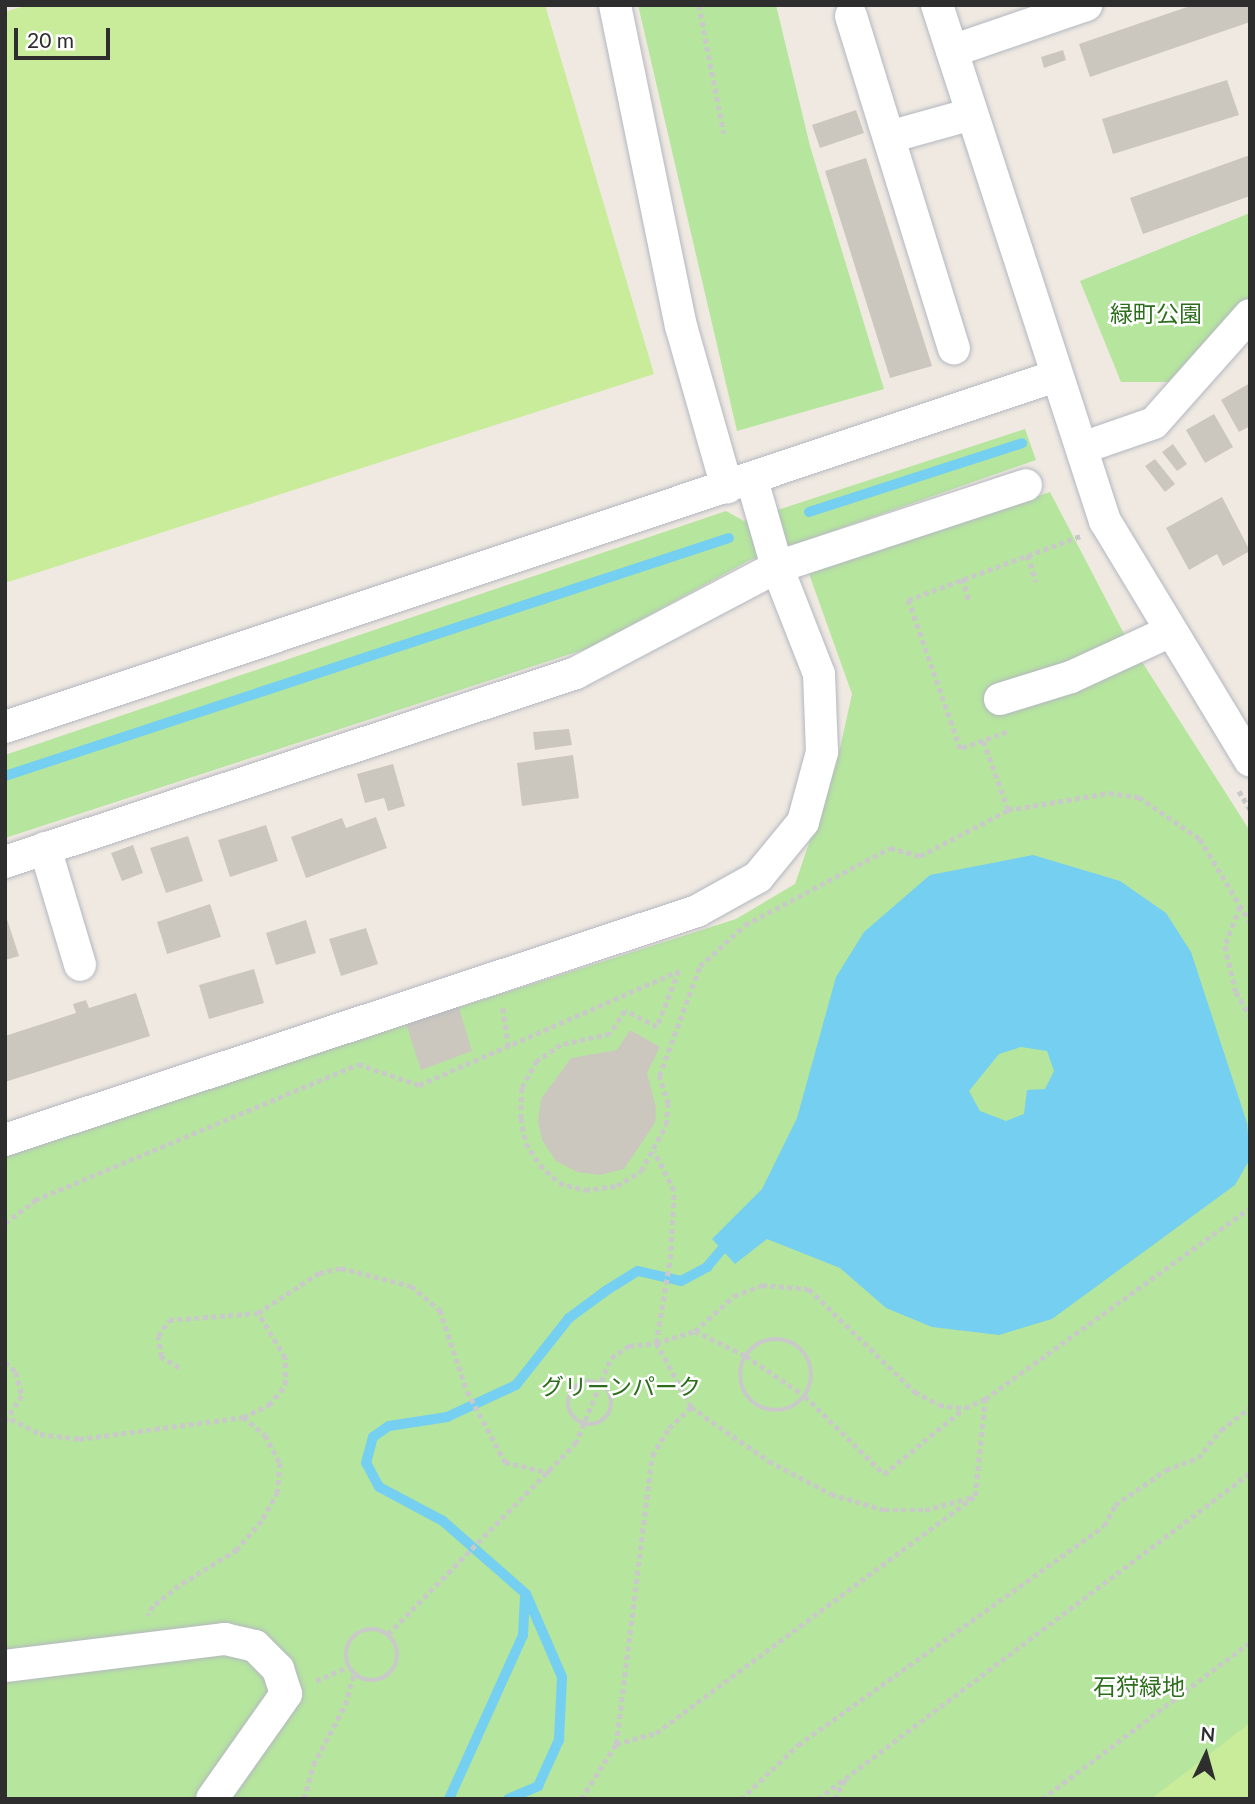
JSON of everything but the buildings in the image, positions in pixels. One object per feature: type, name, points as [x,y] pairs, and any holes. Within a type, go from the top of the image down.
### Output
[{"type":"street","points":[[5,1140],[499,979],[697,911],[758,877],[803,822],[821,752],[819,674],[777,567],[740,484],[681,326],[615,5]]},
{"type":"street","points":[[937,5],[1105,521],[1250,760]]},
{"type":"street","points":[[952,51],[1086,5]]},
{"type":"street","points":[[852,16],[954,348]]},
{"type":"street","points":[[889,137],[972,114]]},
{"type":"street","points":[[1082,448],[1154,424],[1250,315]]},
{"type":"street","points":[[5,727],[740,484],[1056,376]]},
{"type":"street","points":[[5,862],[576,673],[777,567],[1026,485]]},
{"type":"street","points":[[1000,699],[1071,677],[1171,631]]},
{"type":"street","points":[[45,848],[80,965]]},
{"type":"street","points":[[5,1665],[225,1639],[255,1646],[278,1669],[286,1694],[212,1799]]},
{"type":"path","points":[[699,5],[724,134]]},
{"type":"path","points":[[1028,555],[1036,582]]},
{"type":"path","points":[[963,578],[969,602]]},
{"type":"path","points":[[983,741],[1007,810]]},
{"type":"path","points":[[5,1223],[35,1200],[358,1064],[419,1085],[509,1049],[680,971],[657,1027],[625,1011],[610,1034],[561,1045],[537,1061],[522,1088],[520,1118],[526,1143],[559,1183],[585,1190],[617,1186],[641,1171],[654,1152],[666,1125],[668,1104],[659,1076],[700,966],[722,943],[745,925],[890,848],[920,856],[1007,810],[1109,793],[1139,797],[1200,839],[1250,922]]},
{"type":"path","points":[[1240,906],[1226,946],[1236,992],[1250,1016]]},
{"type":"path","points":[[499,979],[509,1049]]},
{"type":"path","points":[[654,1152],[674,1191],[670,1259],[656,1343],[691,1407],[769,1461],[831,1494],[884,1510],[925,1510],[975,1496]]},
{"type":"path","points":[[695,1331],[746,1356],[805,1396],[884,1474],[965,1408],[985,1399],[1250,1208]]},
{"type":"path","points":[[179,1368],[161,1357],[159,1336],[169,1320],[258,1313],[319,1273],[341,1268],[411,1286],[440,1310],[467,1391],[484,1428],[505,1462],[550,1473]]},
{"type":"path","points":[[388,1634],[550,1473],[575,1444],[597,1382],[611,1358],[629,1346],[656,1343],[695,1331],[734,1296],[762,1285],[809,1289],[915,1392],[939,1405],[965,1408]]},
{"type":"path","points":[[11,1419],[40,1434],[79,1439],[122,1429],[243,1417],[269,1405],[285,1385],[285,1358],[258,1313]]},
{"type":"path","points":[[763,1341],[797,1345],[810,1363],[810,1386],[805,1396],[785,1410],[773,1410],[751,1400],[740,1379],[746,1356],[763,1341]]},
{"type":"path","points":[[5,1362],[21,1384],[22,1396],[11,1419],[5,1422]]},
{"type":"path","points":[[583,1382],[597,1382],[609,1391],[610,1414],[598,1424],[583,1424],[571,1416],[568,1396],[583,1382]]},
{"type":"path","points":[[616,1744],[656,1733],[975,1496],[985,1399]]},
{"type":"path","points":[[581,1799],[616,1744],[652,1456],[669,1428],[691,1407]]},
{"type":"path","points":[[741,1799],[798,1745],[1104,1526],[1115,1505],[1166,1469],[1198,1458],[1221,1430],[1250,1407]]},
{"type":"path","points":[[131,1650],[153,1606],[237,1550],[262,1521],[278,1492],[280,1463],[265,1436],[243,1417]]},
{"type":"path","points":[[818,1799],[1250,1473]]},
{"type":"path","points":[[304,1799],[313,1765],[345,1705],[354,1673],[346,1658],[356,1634],[372,1628],[388,1634],[399,1656],[392,1672],[378,1680],[354,1673]]},
{"type":"path","points":[[1042,1799],[1250,1642]]},
{"type":"path","points":[[834,1799],[848,1776]]},
{"type":"green space","points":[[28,5],[545,5],[654,374],[5,583],[5,12]]},
{"type":"green space","points":[[638,5],[776,5],[810,146],[884,389],[737,431]]},
{"type":"green space","name":"緑町公園","points":[[1250,213],[1250,296],[1171,382],[1121,382],[1080,281]]},
{"type":"green space","points":[[1025,429],[1036,460],[750,560],[589,648],[5,838],[5,755],[726,511],[744,521]]},
{"type":"green space","name":"グリーンパーク","points":[[1050,492],[1123,632],[1250,831],[1250,1799],[5,1799],[5,1152],[736,919],[795,884],[837,762],[852,694],[808,571]]},
{"type":"green space","points":[[1250,1723],[1250,1799],[1151,1799]]},
{"type":"water","points":[[1033,855],[1120,881],[1166,913],[1191,952],[1247,1123],[1250,1159],[1235,1185],[1052,1319],[999,1335],[932,1327],[886,1308],[840,1268],[767,1239],[735,1264],[712,1239],[762,1189],[797,1118],[836,977],[864,932],[930,875]],"holes":[[[1021,1047],[1047,1051],[1054,1071],[1045,1089],[1027,1090],[1024,1114],[1006,1121],[980,1111],[969,1091],[999,1054]]]},
{"type":"waterway","points":[[809,512],[1022,443]]},
{"type":"waterway","points":[[5,776],[729,538]]},
{"type":"waterway","points":[[508,1799],[538,1786],[559,1740],[562,1677],[526,1594],[443,1521],[379,1487],[366,1463],[373,1437],[389,1426],[447,1417],[516,1385],[569,1318],[607,1290],[638,1271],[681,1281],[707,1267],[722,1249]]},
{"type":"waterway","points":[[449,1799],[523,1635],[525,1598]]},
{"type":"park label","name":"石狩緑地","points":[[1139,1686]]}]
